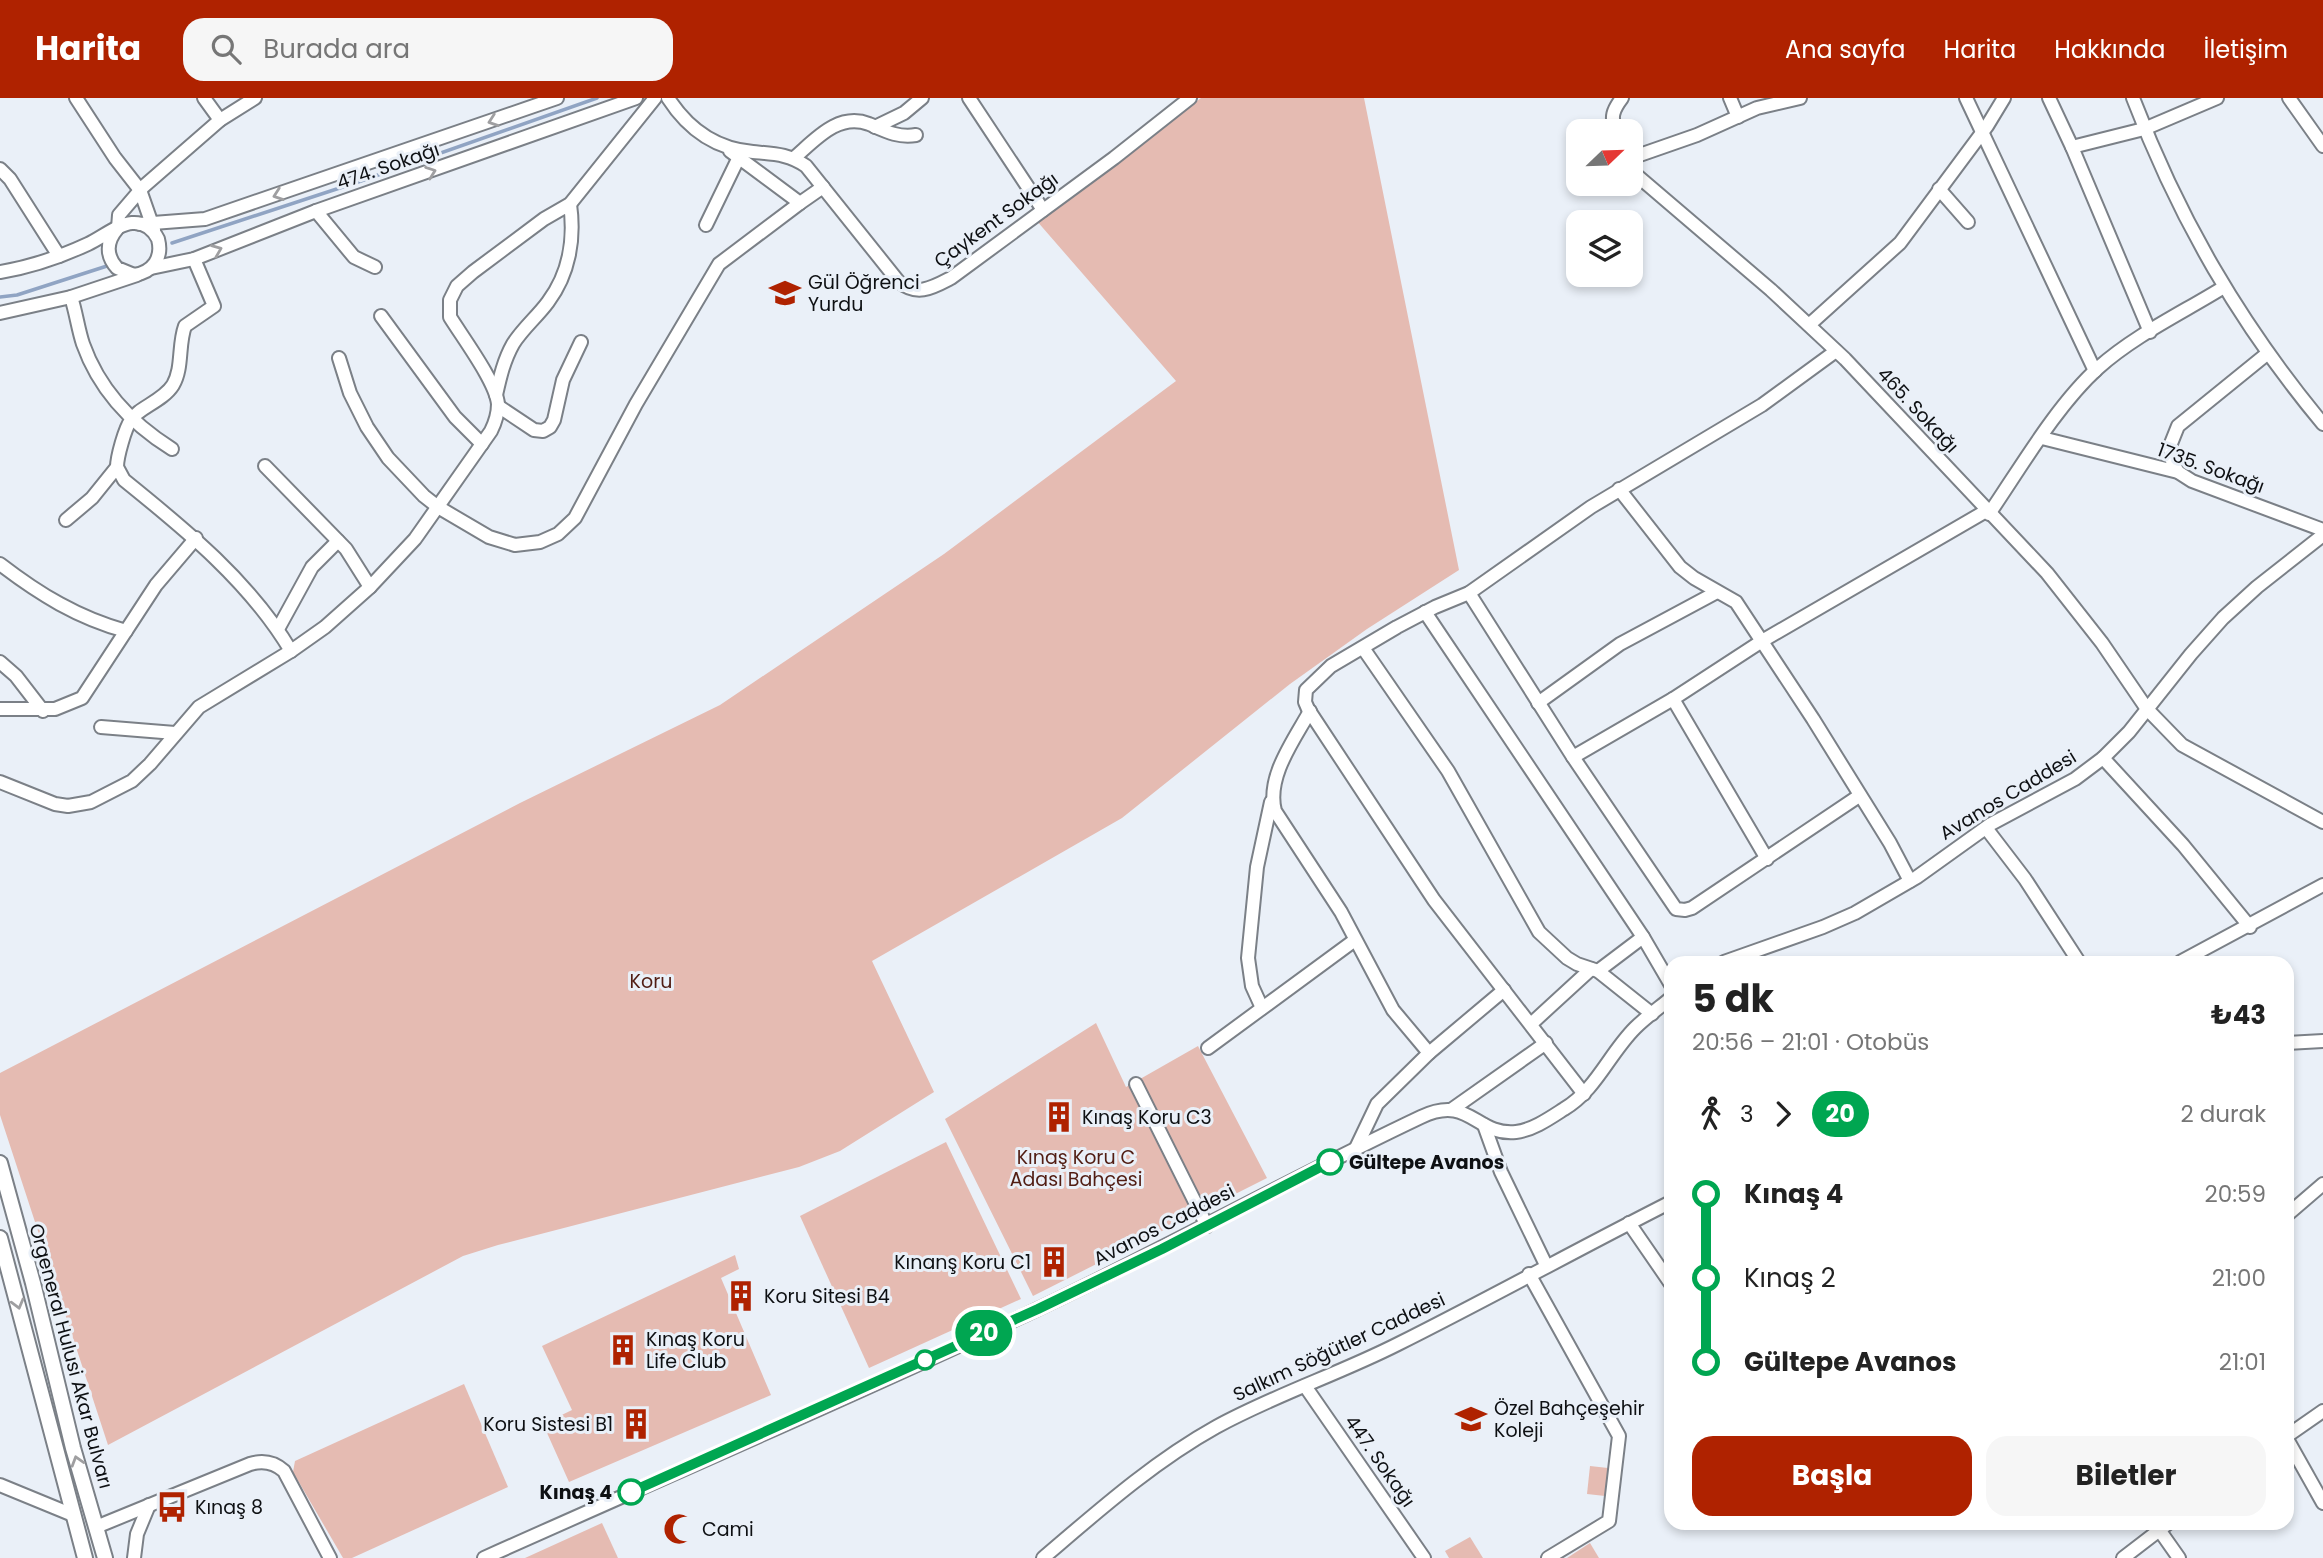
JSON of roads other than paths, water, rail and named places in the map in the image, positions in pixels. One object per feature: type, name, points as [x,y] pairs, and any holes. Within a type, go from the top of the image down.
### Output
[{"type":"main road","name":"Orgeneral Hulusi Akar Bulvarı","points":[[0,1163],[33,1283],[73,1448],[105,1558]]},
{"type":"main road","name":"Orgeneral Hulusi Akar Bulvarı","points":[[0,1238],[85,1558]]},
{"type":"street","points":[[76,98],[115,158],[140,190],[149,227],[160,252],[146,271],[128,274],[113,264],[108,246],[118,229],[119,215],[140,190],[220,120],[255,98]]},
{"type":"street","points":[[204,98],[220,120]]},
{"type":"street","name":"474. Sokağı","points":[[149,227],[205,219],[557,98]]},
{"type":"street","name":"474. Sokağı","points":[[0,313],[71,297],[146,271],[194,259],[316,211],[636,98]]},
{"type":"street","points":[[580,342],[563,380],[554,420],[550,427],[534,430],[497,401],[450,317],[451,295],[473,272],[544,219],[570,205],[655,98]]},
{"type":"street","points":[[668,98],[696,130],[724,146],[800,203]]},
{"type":"street","points":[[875,127],[904,113],[922,98]]},
{"type":"street","points":[[969,98],[1043,210]]},
{"type":"street","name":"Çaykent Sokağı","points":[[794,158],[806,166],[898,281],[918,291],[929,290],[951,278],[1190,98]]},
{"type":"street","points":[[1612,119],[1622,98]]},
{"type":"street","points":[[1731,98],[1738,117]]},
{"type":"street","points":[[1643,154],[1697,135],[1757,108],[1800,98]]},
{"type":"street","points":[[1966,98],[2095,371]]},
{"type":"street","points":[[1809,325],[1900,243],[2004,98]]},
{"type":"street","points":[[2049,98],[2150,332]]},
{"type":"street","points":[[2133,98],[2177,202],[2224,287],[2268,353],[2323,424]]},
{"type":"street","points":[[2072,147],[2144,129],[2217,98]]},
{"type":"street","points":[[2289,98],[2323,146]]},
{"type":"street","points":[[724,146],[794,158],[835,125],[855,121],[896,135],[916,135]]},
{"type":"street","points":[[706,225],[739,157]]},
{"type":"street","points":[[0,169],[10,179],[60,256]]},
{"type":"street","name":"465. Sokağı","points":[[1643,181],[1771,290],[1836,351],[2063,591],[2147,709],[2182,745],[2321,819]]},
{"type":"street","points":[[339,358],[350,393],[377,443],[405,478],[438,507],[480,533],[515,545],[540,542],[564,529],[575,518],[636,404],[719,264],[823,187]]},
{"type":"street","points":[[1939,189],[1968,222]]},
{"type":"street","points":[[0,782],[55,804],[68,806],[83,804],[132,780],[155,758],[189,717],[210,699],[291,651],[325,627],[370,587],[401,555],[438,507],[494,424],[502,370],[513,344],[548,302],[564,271],[572,233],[570,205]]},
{"type":"street","points":[[316,211],[354,257],[375,267]]},
{"type":"street","points":[[0,272],[60,256],[128,224],[149,227]]},
{"type":"street","points":[[66,520],[92,498],[117,467],[131,418],[170,389],[178,370],[185,326],[214,306],[194,259]]},
{"type":"street","points":[[1573,757],[1673,699],[1762,640],[1988,512],[2068,400],[2095,371],[2126,346],[2224,287]]},
{"type":"street","points":[[71,297],[90,361],[107,390],[131,418],[172,449]]},
{"type":"street","points":[[381,316],[455,417],[482,444]]},
{"type":"street","points":[[1584,1094],[1426,889],[1310,712],[1304,698],[1308,687],[1331,666],[1425,612],[1469,593],[1619,489],[1762,405],[1836,351]]},
{"type":"street","points":[[2178,472],[2172,461],[2170,446],[2178,426],[2268,353]]},
{"type":"street","name":"1735. Sokağı","points":[[2042,438],[2178,472],[2192,481],[2323,533]]},
{"type":"street","points":[[264,466],[346,550],[370,587]]},
{"type":"street","points":[[117,467],[124,480],[196,538],[278,629],[291,651]]},
{"type":"street","points":[[1619,489],[1680,566],[1736,602],[1813,719],[1890,843],[1910,881]]},
{"type":"street","name":"Avanos Caddesi","points":[[1740,956],[1839,920],[1910,881],[1986,828],[2063,787],[2103,758],[2129,732],[2190,654],[2223,618],[2323,533]]},
{"type":"street","points":[[0,709],[43,711],[66,706],[86,694],[156,585],[196,538]]},
{"type":"street","points":[[278,629],[312,567],[338,541]]},
{"type":"street","points":[[1,567],[74,613],[126,631]]},
{"type":"street","points":[[1538,703],[1620,643],[1717,592]]},
{"type":"street","points":[[1469,593],[1573,757],[1676,909],[1692,908],[1859,796]]},
{"type":"street","points":[[1425,612],[1643,937],[1664,973]]},
{"type":"street","points":[[1363,648],[1448,771],[1539,932],[1567,958],[1595,970],[1652,1014]]},
{"type":"street","points":[[0,662],[16,676],[43,711]]},
{"type":"street","points":[[1673,699],[1767,859]]},
{"type":"street","points":[[1262,1008],[1252,986],[1248,958],[1258,867],[1280,766],[1310,712]]},
{"type":"street","points":[[101,727],[175,733]]},
{"type":"street","points":[[2103,758],[2183,845],[2250,927]]},
{"type":"street","points":[[1272,799],[1277,818],[1341,912],[1393,1010],[1429,1053]]},
{"type":"street","points":[[1986,828],[2031,888],[2075,956]]},
{"type":"street","points":[[2192,956],[2250,927],[2323,885]]},
{"type":"street","points":[[1531,1024],[1595,970],[1643,937]]},
{"type":"street","points":[[1208,1048],[1355,940]]},
{"type":"street","points":[[1356,1149],[1377,1104],[1429,1053],[1504,990]]},
{"type":"street","points":[[1451,1110],[1507,1132],[1523,1130],[1564,1109],[1584,1094],[1635,1028],[1664,1008]]},
{"type":"street","points":[[2294,1043],[2323,1041]]},
{"type":"street","points":[[1451,1110],[1546,1043]]},
{"type":"street","points":[[1136,1084],[1207,1226]]},
{"type":"street","name":"Avanos Caddesi","points":[[484,1558],[1038,1309],[1429,1113],[1451,1110]]},
{"type":"street","points":[[1484,1125],[1501,1172],[1546,1265]]},
{"type":"street","points":[[2294,1209],[2323,1184]]},
{"type":"street","name":"Salkım Söğütler Caddesi","points":[[1043,1558],[1121,1493],[1193,1440],[1241,1415],[1400,1343],[1664,1206]]},
{"type":"street","points":[[1629,1223],[1664,1274]]},
{"type":"street","points":[[1529,1274],[1619,1436],[1609,1521],[1548,1558]]},
{"type":"street","name":"447. Sokağı","points":[[1305,1386],[1424,1558]]},
{"type":"street","points":[[2294,1433],[2323,1411]]},
{"type":"street","points":[[2294,1451],[2323,1503]]},
{"type":"street","points":[[96,1527],[250,1464],[271,1463],[284,1471],[330,1558]]},
{"type":"street","points":[[0,1485],[73,1515]]},
{"type":"street","points":[[134,1558],[137,1534],[149,1505]]},
{"type":"street","points":[[2123,1558],[2161,1530]]},
{"type":"street","points":[[2166,1530],[2179,1558]]},
{"type":"waterway","points":[[172,243],[361,181],[597,98]]},
{"type":"waterway","points":[[0,297],[17,295],[107,266]]},
{"type":"place","name":"Gül Öğrenci Yurdu","points":[[785,293]]},
{"type":"place","name":"Kınaş Koru C3","points":[[1059,1117]]},
{"type":"place","name":"Gültepe Avanos","points":[[1330,1162]]},
{"type":"place","name":"Kınanş Koru C1","points":[[1054,1262]]},
{"type":"place","name":"Koru Sitesi B4","points":[[741,1296]]},
{"type":"place","name":"Kınaş Koru Life Club","points":[[623,1350]]},
{"type":"place","name":"Özel Bahçeşehir Koleji","points":[[1471,1419]]},
{"type":"place","name":"Koru Sistesi B1","points":[[636,1424]]},
{"type":"place","name":"Kınaş 4","points":[[631,1492]]},
{"type":"place","name":"Kınaş 8","points":[[172,1507]]},
{"type":"place","name":"Cami","points":[[679,1529]]},
{"type":"park label","name":"Koru","points":[[651,981]]},
{"type":"park label","name":"Kınaş Koru C Adası Bahçesi","points":[[1076,1168]]}]
